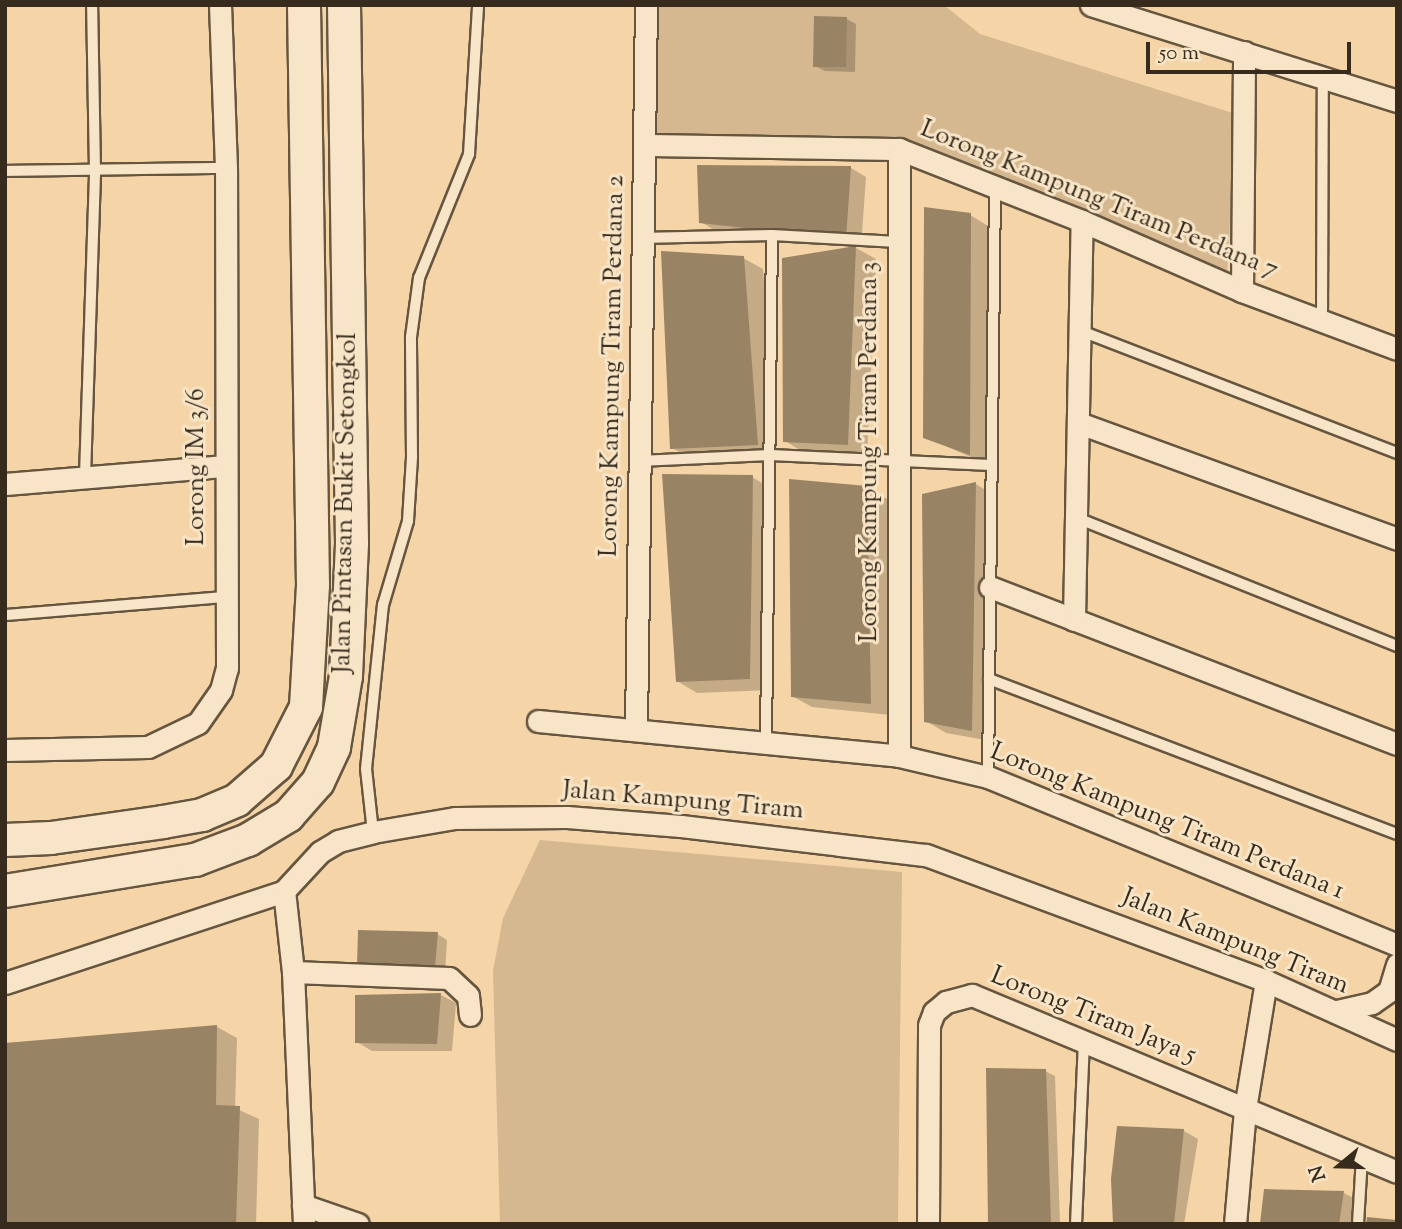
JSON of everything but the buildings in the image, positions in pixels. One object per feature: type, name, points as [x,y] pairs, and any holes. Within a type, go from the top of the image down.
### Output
[{"type":"main road","name":"Jalan Pintasan Bukit Setongkol","points":[[5,840],[51,838],[163,822],[202,815],[237,800],[276,766],[306,707],[313,584],[304,5]]},
{"type":"main road","name":"Jalan Pintasan Bukit Setongkol","points":[[5,891],[195,860],[248,840],[288,816],[318,782],[334,747],[346,676],[352,543],[344,5]]},
{"type":"street","name":"Lorong IM 3/6","points":[[5,750],[148,747],[198,723],[221,690],[227,668],[224,466],[226,168],[220,5]]},
{"type":"street","name":"Lorong Kampung Tiram Perdana 2","points":[[636,729],[646,5]]},
{"type":"street","points":[[1091,5],[1397,101]]},
{"type":"street","points":[[1242,291],[1244,52]]},
{"type":"street","name":"Lorong Kampung Tiram Perdana 7","points":[[645,145],[899,149],[995,184],[1242,291],[1322,318],[1397,349]]},
{"type":"street","name":"Lorong Kampung Tiram Perdana 3","points":[[898,756],[899,149]]},
{"type":"street","points":[[1074,620],[1082,221]]},
{"type":"street","points":[[1079,423],[1397,539]]},
{"type":"street","points":[[5,485],[224,466]]},
{"type":"street","points":[[990,587],[1397,744]]},
{"type":"street","name":"Lorong Kampung Tiram Perdana 1","points":[[538,721],[766,740],[898,756],[988,777],[1397,945]]},
{"type":"street","name":"Jalan Kampung Tiram","points":[[284,891],[320,852],[338,841],[455,818],[567,817],[681,825],[926,855],[1266,981],[1397,1040]]},
{"type":"street","points":[[5,983],[284,891],[293,972],[303,1214],[358,1224]]},
{"type":"street","points":[[293,972],[449,978],[468,996],[470,1015]]},
{"type":"street","points":[[1337,1011],[1372,1003],[1396,976]]},
{"type":"street","points":[[1235,1224],[1245,1109],[1266,981]]},
{"type":"street","name":"Lorong Tiram Jaya 5","points":[[928,1224],[929,1025],[934,1012],[946,1002],[972,995],[1397,1172]]},
{"type":"lane","points":[[85,476],[95,171],[92,5]]},
{"type":"lane","points":[[373,832],[366,769],[383,605],[408,521],[412,457],[411,337],[419,278],[469,154],[478,5]]},
{"type":"lane","points":[[1322,318],[1323,78]]},
{"type":"lane","points":[[5,171],[226,168]]},
{"type":"lane","points":[[988,777],[995,184]]},
{"type":"lane","points":[[641,238],[772,235],[898,242]]},
{"type":"lane","points":[[766,740],[772,235]]},
{"type":"lane","points":[[1081,331],[1397,453]]},
{"type":"lane","points":[[639,461],[770,455],[991,465]]},
{"type":"lane","points":[[1077,518],[1397,646]]},
{"type":"lane","points":[[5,615],[225,597]]},
{"type":"lane","points":[[989,679],[1397,834]]},
{"type":"lane","points":[[1076,1224],[1084,1041]]},
{"type":"lane","points":[[1357,1224],[1362,1157]]},
{"type":"shaded area","points":[[650,5],[944,5],[980,34],[1236,114],[1227,276],[899,144],[649,140]]},
{"type":"shaded area","points":[[540,840],[902,872],[898,1224],[500,1224],[493,971],[503,918]]}]
